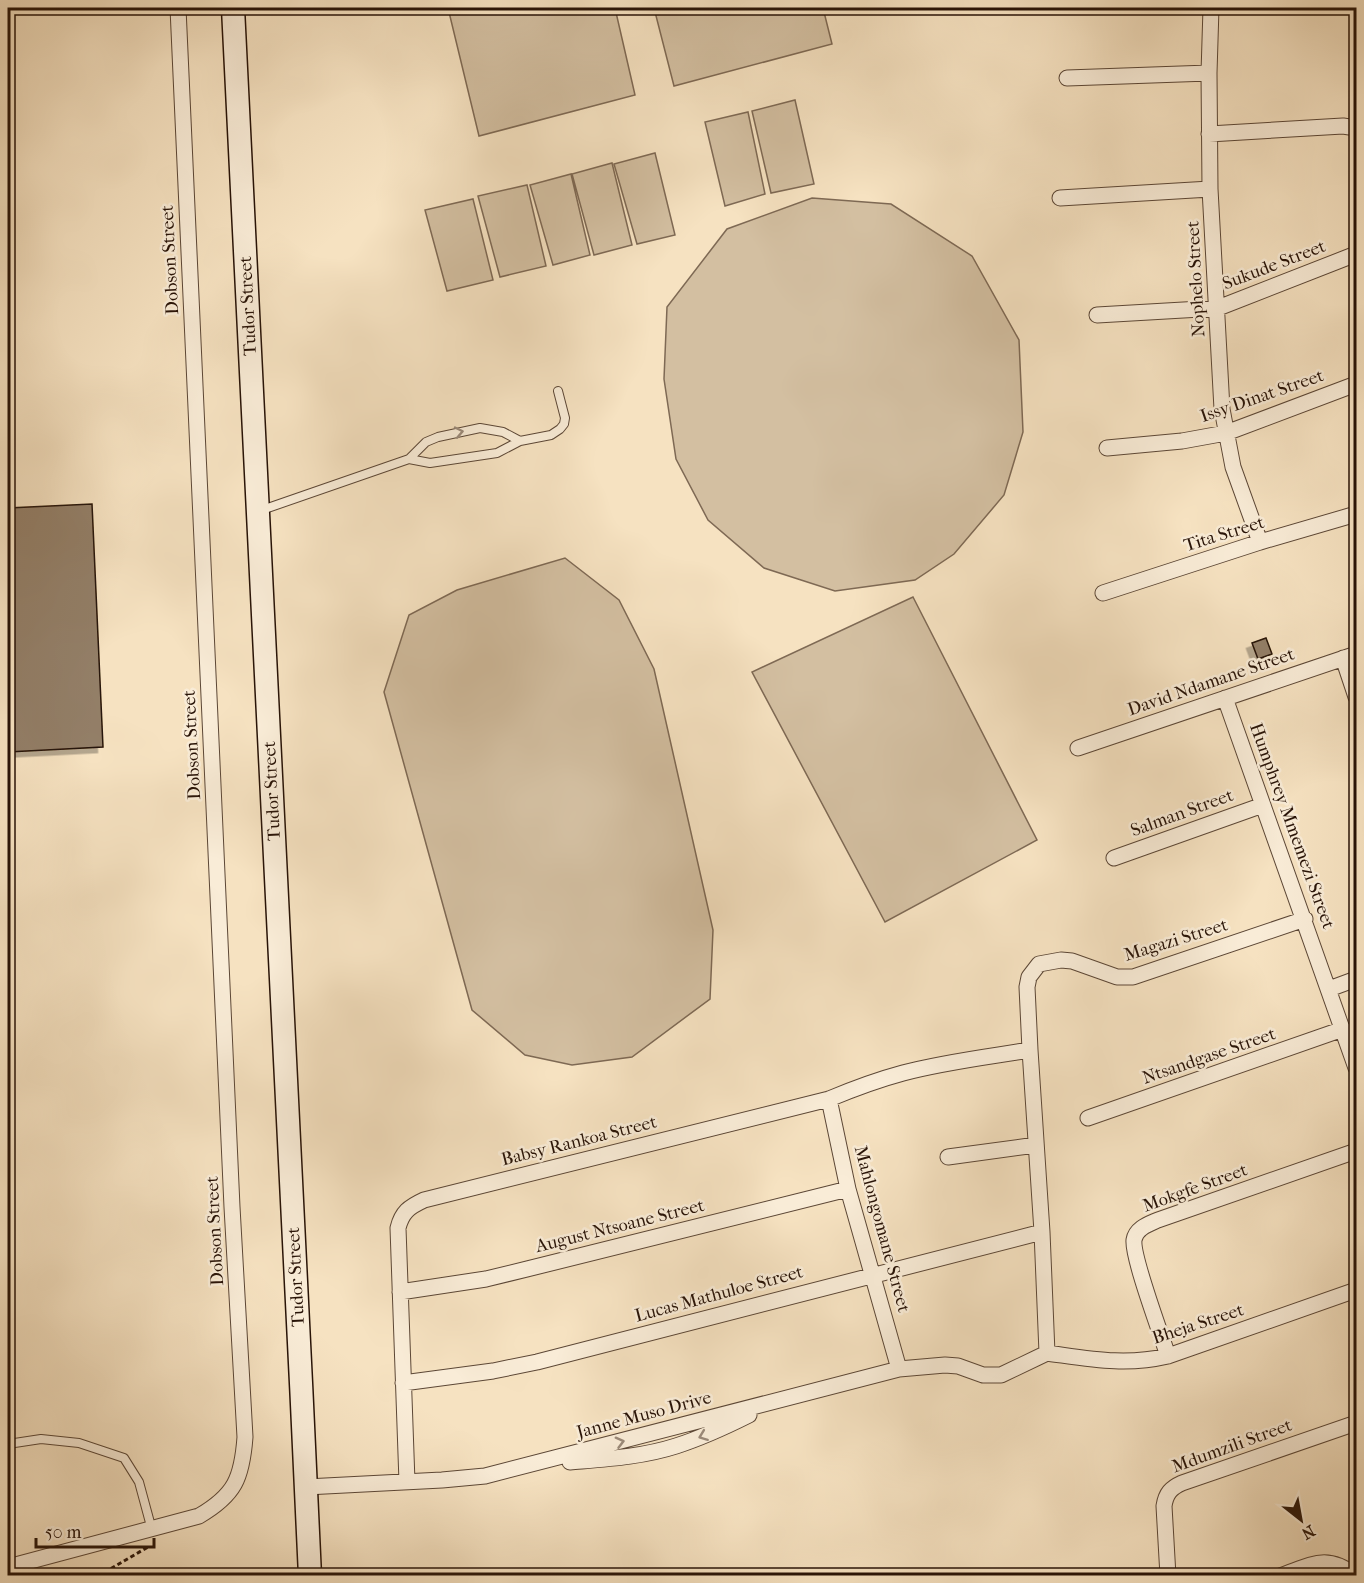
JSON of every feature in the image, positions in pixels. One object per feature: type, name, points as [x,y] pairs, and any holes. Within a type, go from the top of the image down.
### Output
[{"type":"street","name":"Dobson Street","points":[[152,1530],[199,1516],[227,1496],[237,1480],[243,1459],[245,1437],[178,8]]},
{"type":"street","name":"Tudor Street","points":[[233,8],[288,1084],[310,1575]]},
{"type":"street","name":"Nophelo Street","points":[[1211,8],[1210,189],[1221,392],[1233,467],[1260,542]]},
{"type":"street","points":[[1067,78],[1209,73]]},
{"type":"street","points":[[1209,134],[1343,126],[1356,128]]},
{"type":"street","points":[[1060,198],[1210,189]]},
{"type":"street","name":"Sukude Street","points":[[1097,315],[1218,308],[1356,254]]},
{"type":"street","name":"Issy Dinat Street","points":[[1107,448],[1182,441],[1226,433],[1356,384]]},
{"type":"street","name":"Tita Street","points":[[1103,593],[1260,542],[1356,514]]},
{"type":"street","points":[[1350,656],[1356,697]]},
{"type":"street","name":"David Ndamane Street","points":[[1078,748],[1350,656]]},
{"type":"street","name":"Humphrey Mmemezi Street","points":[[1225,698],[1356,1068]]},
{"type":"street","name":"Salman Street","points":[[1114,858],[1263,805]]},
{"type":"street","name":"Magazi Street","points":[[1030,1050],[1027,987],[1029,977],[1039,964],[1061,960],[1117,977],[1134,977],[1305,919]]},
{"type":"street","points":[[1329,989],[1356,979]]},
{"type":"street","name":"Ntsandgase Street","points":[[1088,1118],[1343,1029]]},
{"type":"street","points":[[1030,1050],[1047,1353]]},
{"type":"street","name":"Babsy Rankoa Street","points":[[407,1482],[398,1228],[402,1215],[411,1206],[424,1200],[829,1099],[868,1083],[917,1069],[1030,1050]]},
{"type":"street","name":"Mahlongomane Street","points":[[829,1099],[848,1189],[874,1274],[899,1369]]},
{"type":"street","points":[[948,1157],[1036,1145]]},
{"type":"street","name":"Mokgfe Street","points":[[1168,1356],[1137,1258],[1134,1238],[1139,1231],[1158,1220],[1356,1151]]},
{"type":"street","name":"August Ntsoane Street","points":[[400,1292],[486,1279],[848,1189]]},
{"type":"street","name":"Lucas Mathuloe Street","points":[[404,1383],[493,1371],[537,1362],[1042,1232]]},
{"type":"street","name":"Bheja Street","points":[[1047,1353],[1129,1362],[1168,1356],[1356,1290]]},
{"type":"street","name":"Janne Muso Drive","points":[[306,1487],[485,1476],[523,1467],[613,1458],[674,1447],[708,1434],[775,1401],[899,1369],[945,1365],[958,1366],[983,1375],[1002,1375],[1047,1353]]},
{"type":"street","name":"Mdumzili Street","points":[[1168,1575],[1164,1506],[1169,1491],[1182,1483],[1356,1423]]},
{"type":"street","points":[[8,1567],[152,1530]]},
{"type":"street","points":[[1280,1575],[1324,1562],[1341,1566],[1356,1575]]},
{"type":"lane","points":[[409,459],[430,463],[497,453],[520,441],[551,435],[560,429],[565,418],[558,390]]},
{"type":"lane","points":[[258,511],[409,459],[426,442],[438,437],[480,428],[503,432],[520,441]]},
{"type":"lane","points":[[8,1444],[41,1439],[79,1443],[124,1458],[139,1482],[152,1530]]},
{"type":"shaded area","points":[[448,8],[615,8],[635,95],[479,136]]},
{"type":"shaded area","points":[[654,8],[823,8],[832,44],[674,86]]},
{"type":"shaded area","points":[[795,100],[814,184],[771,193],[752,111]]},
{"type":"shaded area","points":[[748,112],[765,194],[725,206],[705,122]]},
{"type":"shaded area","points":[[655,153],[675,235],[637,244],[614,164]]},
{"type":"shaded area","points":[[612,163],[632,245],[594,255],[572,174]]},
{"type":"shaded area","points":[[571,174],[590,255],[553,265],[530,185]]},
{"type":"shaded area","points":[[527,185],[546,266],[500,277],[478,196]]},
{"type":"shaded area","points":[[812,198],[891,204],[972,256],[1019,340],[1023,432],[1004,495],[954,554],[915,580],[835,591],[764,568],[708,520],[676,459],[664,379],[667,307],[727,229]]},
{"type":"shaded area","points":[[473,199],[493,280],[447,291],[425,210]]},
{"type":"shaded area","points":[[565,558],[619,600],[654,669],[713,930],[710,999],[632,1057],[572,1065],[525,1055],[472,1010],[384,692],[409,615],[457,590]]},
{"type":"shaded area","points":[[913,597],[1037,840],[885,922],[752,672]]},
{"type":"building","points":[[92,504],[103,747],[8,752],[8,508]]},
{"type":"building","points":[[1266,638],[1272,654],[1258,659],[1252,643]]}]
